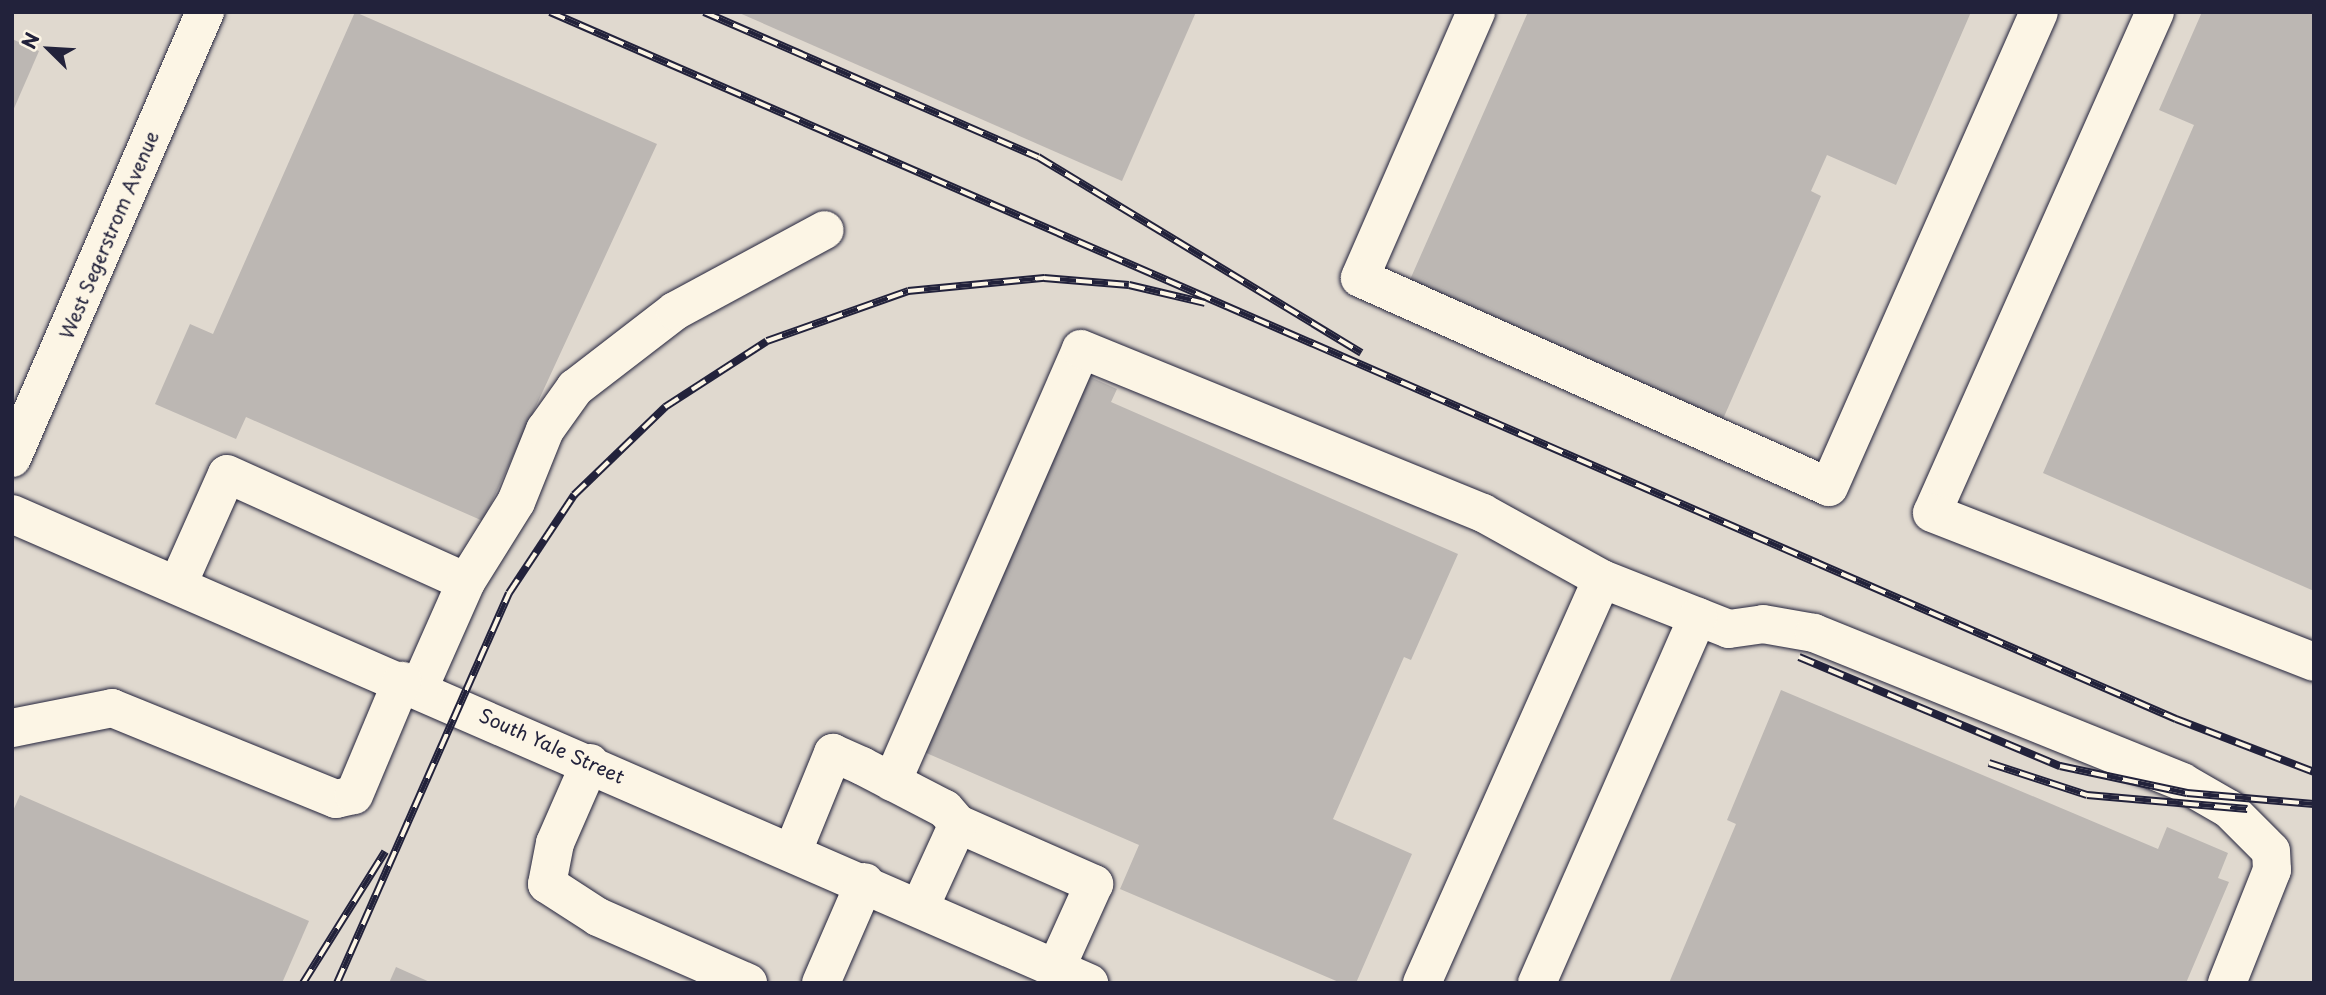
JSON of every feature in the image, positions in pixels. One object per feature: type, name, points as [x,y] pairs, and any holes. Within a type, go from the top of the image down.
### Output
[{"type":"street","name":"West Segerstrom Avenue","points":[[12,458],[205,12]]},
{"type":"street","points":[[1476,12],[1360,278],[1829,487],[2039,12]]},
{"type":"street","points":[[2155,12],[1932,513],[2314,662]]},
{"type":"street","points":[[12,728],[112,708],[336,799],[354,795],[466,582],[516,502],[545,430],[575,388],[676,311],[825,230]]},
{"type":"street","points":[[892,782],[1081,349],[1483,513],[1601,579],[1729,629],[1763,624],[1814,633],[2182,782],[2256,831],[2272,851],[2272,870],[2227,983]]},
{"type":"street","points":[[178,584],[227,474],[466,582]]},
{"type":"street","name":"South Yale Street","points":[[12,514],[793,851],[1073,975]]},
{"type":"street","points":[[1422,983],[1601,579]]},
{"type":"street","points":[[1537,983],[1699,617]]},
{"type":"street","points":[[793,851],[833,753],[944,809],[958,824],[1094,884],[1073,975]]},
{"type":"street","points":[[590,763],[555,843],[547,884],[598,917],[748,983]]},
{"type":"street","points":[[920,907],[958,824]]},
{"type":"street","points":[[821,983],[864,882]]},
{"type":"shaded area","points":[[12,12],[2314,12],[2314,983],[12,983]]},
{"type":"building","points":[[355,12],[657,144],[483,521],[246,417],[236,439],[155,404],[190,324],[213,334]]},
{"type":"building","points":[[737,12],[1196,12],[1122,181]]},
{"type":"building","points":[[1528,12],[1971,12],[1896,185],[1827,155],[1811,191],[1821,196],[1723,419],[1409,282]]},
{"type":"building","points":[[2202,12],[2314,12],[2314,591],[2043,473],[2194,125],[2159,110]]},
{"type":"building","points":[[12,39],[39,51],[12,113]]},
{"type":"building","points":[[1088,376],[1117,389],[1111,402],[1458,554],[1411,660],[1404,657],[1333,819],[1412,854],[1356,983],[1341,983],[1120,889],[1139,845],[924,752]]},
{"type":"building","points":[[1781,690],[2158,849],[2167,827],[2228,853],[2218,878],[2229,882],[2186,983],[1669,983],[1736,824],[1727,820]]},
{"type":"building","points":[[20,795],[309,921],[282,983],[12,983],[12,813]]},
{"type":"building","points":[[396,967],[432,983],[389,983]]},
{"type":"railway","points":[[550,12],[2176,719],[2314,772]]},
{"type":"railway","points":[[704,12],[1038,157],[1361,353]]},
{"type":"railway","points":[[337,983],[509,593],[574,495],[665,407],[767,341],[908,291],[1044,278],[1129,285],[1205,303]]},
{"type":"railway","points":[[1799,657],[2060,766],[2187,793],[2314,804]]},
{"type":"railway","points":[[1989,763],[2087,795],[2247,809]]},
{"type":"railway","points":[[303,983],[385,852]]}]
